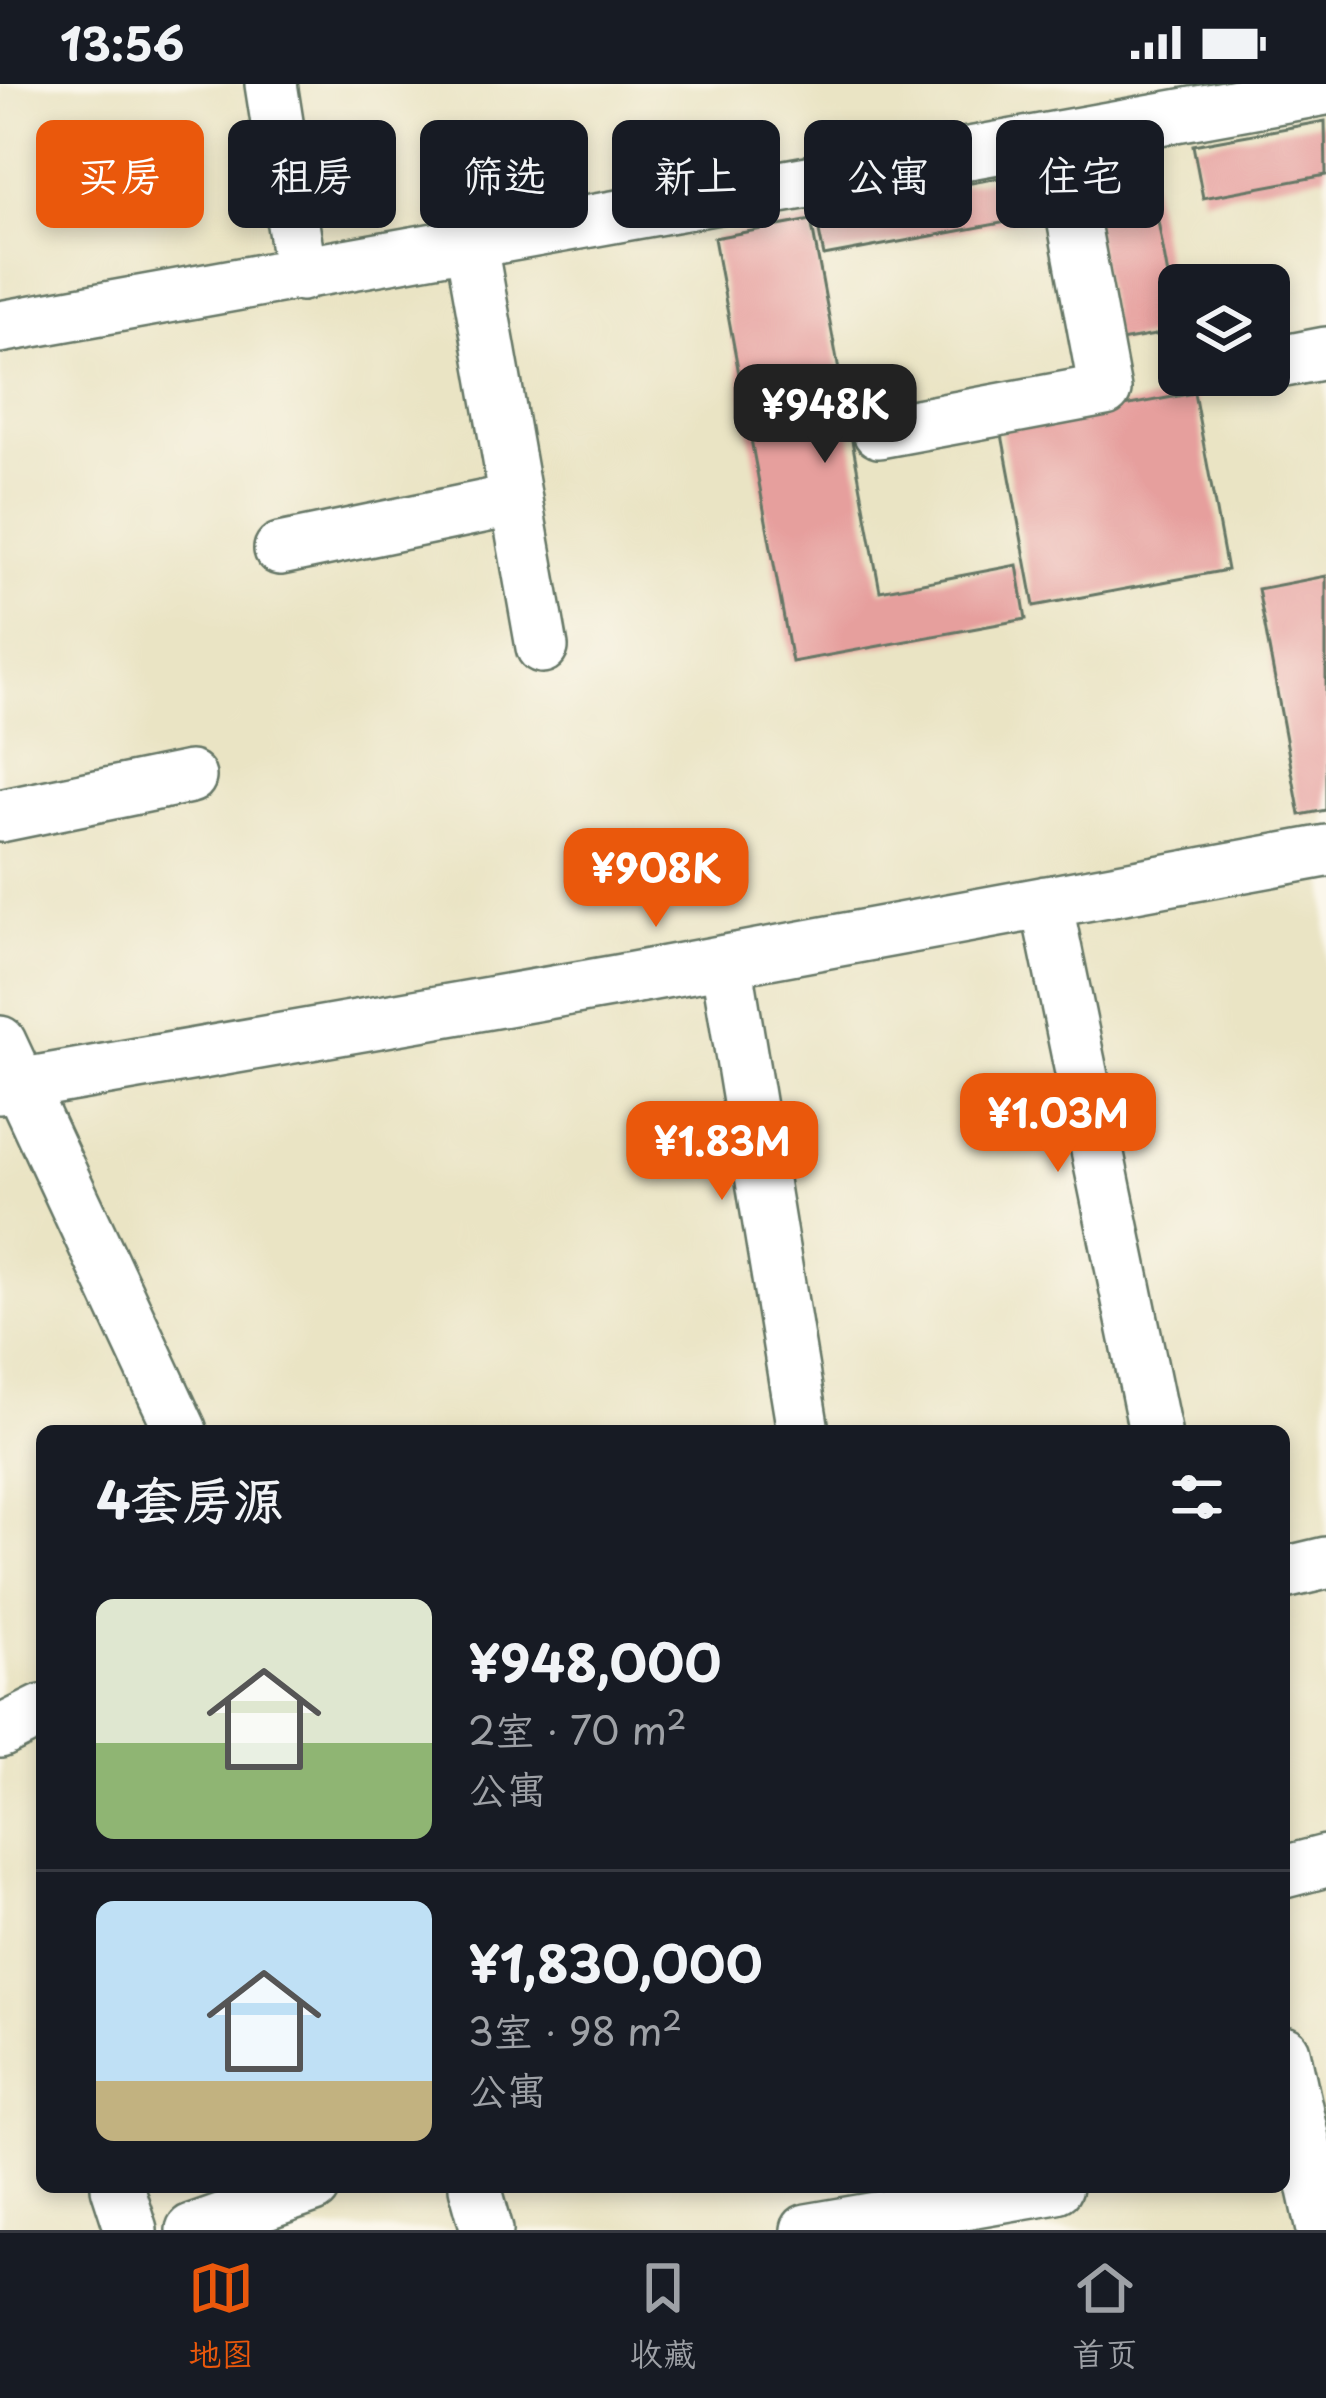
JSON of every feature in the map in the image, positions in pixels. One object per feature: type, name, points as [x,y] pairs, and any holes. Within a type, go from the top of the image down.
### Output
[{"type":"street","points":[[271,84],[301,275]]},
{"type":"street","points":[[1156,120],[1326,89]]},
{"type":"street","points":[[0,328],[996,149]]},
{"type":"street","points":[[879,432],[1105,390],[1075,228]]},
{"type":"street","points":[[471,244],[542,647]]},
{"type":"street","points":[[1290,360],[1326,353]]},
{"type":"street","points":[[280,550],[516,500]]},
{"type":"street","points":[[0,816],[190,777]]},
{"type":"street","points":[[178,1425],[7,1072],[726,961],[1326,851]]},
{"type":"street","points":[[1046,902],[1154,1425]]},
{"type":"street","points":[[726,961],[802,1425]]},
{"type":"street","points":[[1290,1572],[1326,1563]]},
{"type":"street","points":[[0,1732],[36,1714]]},
{"type":"street","points":[[1290,1870],[1326,1861]]},
{"type":"street","points":[[1290,2113],[1294,2154],[1323,2230]]},
{"type":"street","points":[[120,2193],[131,2230]]},
{"type":"street","points":[[192,2230],[297,2193]]},
{"type":"street","points":[[477,2193],[487,2230]]},
{"type":"street","points":[[807,2230],[1020,2193]]},
{"type":"building","points":[[1325,121],[1326,175],[1203,198],[1193,145]]},
{"type":"building","points":[[996,178],[996,224],[824,256],[818,228],[972,228],[972,183]]},
{"type":"building","points":[[804,221],[804,228],[812,228],[880,591],[1017,565],[1026,619],[792,662],[714,238]]},
{"type":"building","points":[[1094,228],[1159,228],[1166,264],[1158,264],[1158,334],[1115,342]]},
{"type":"building","points":[[1195,396],[1227,570],[1034,606],[1001,429]]},
{"type":"building","points":[[1326,576],[1326,810],[1300,815],[1258,589]]}]
